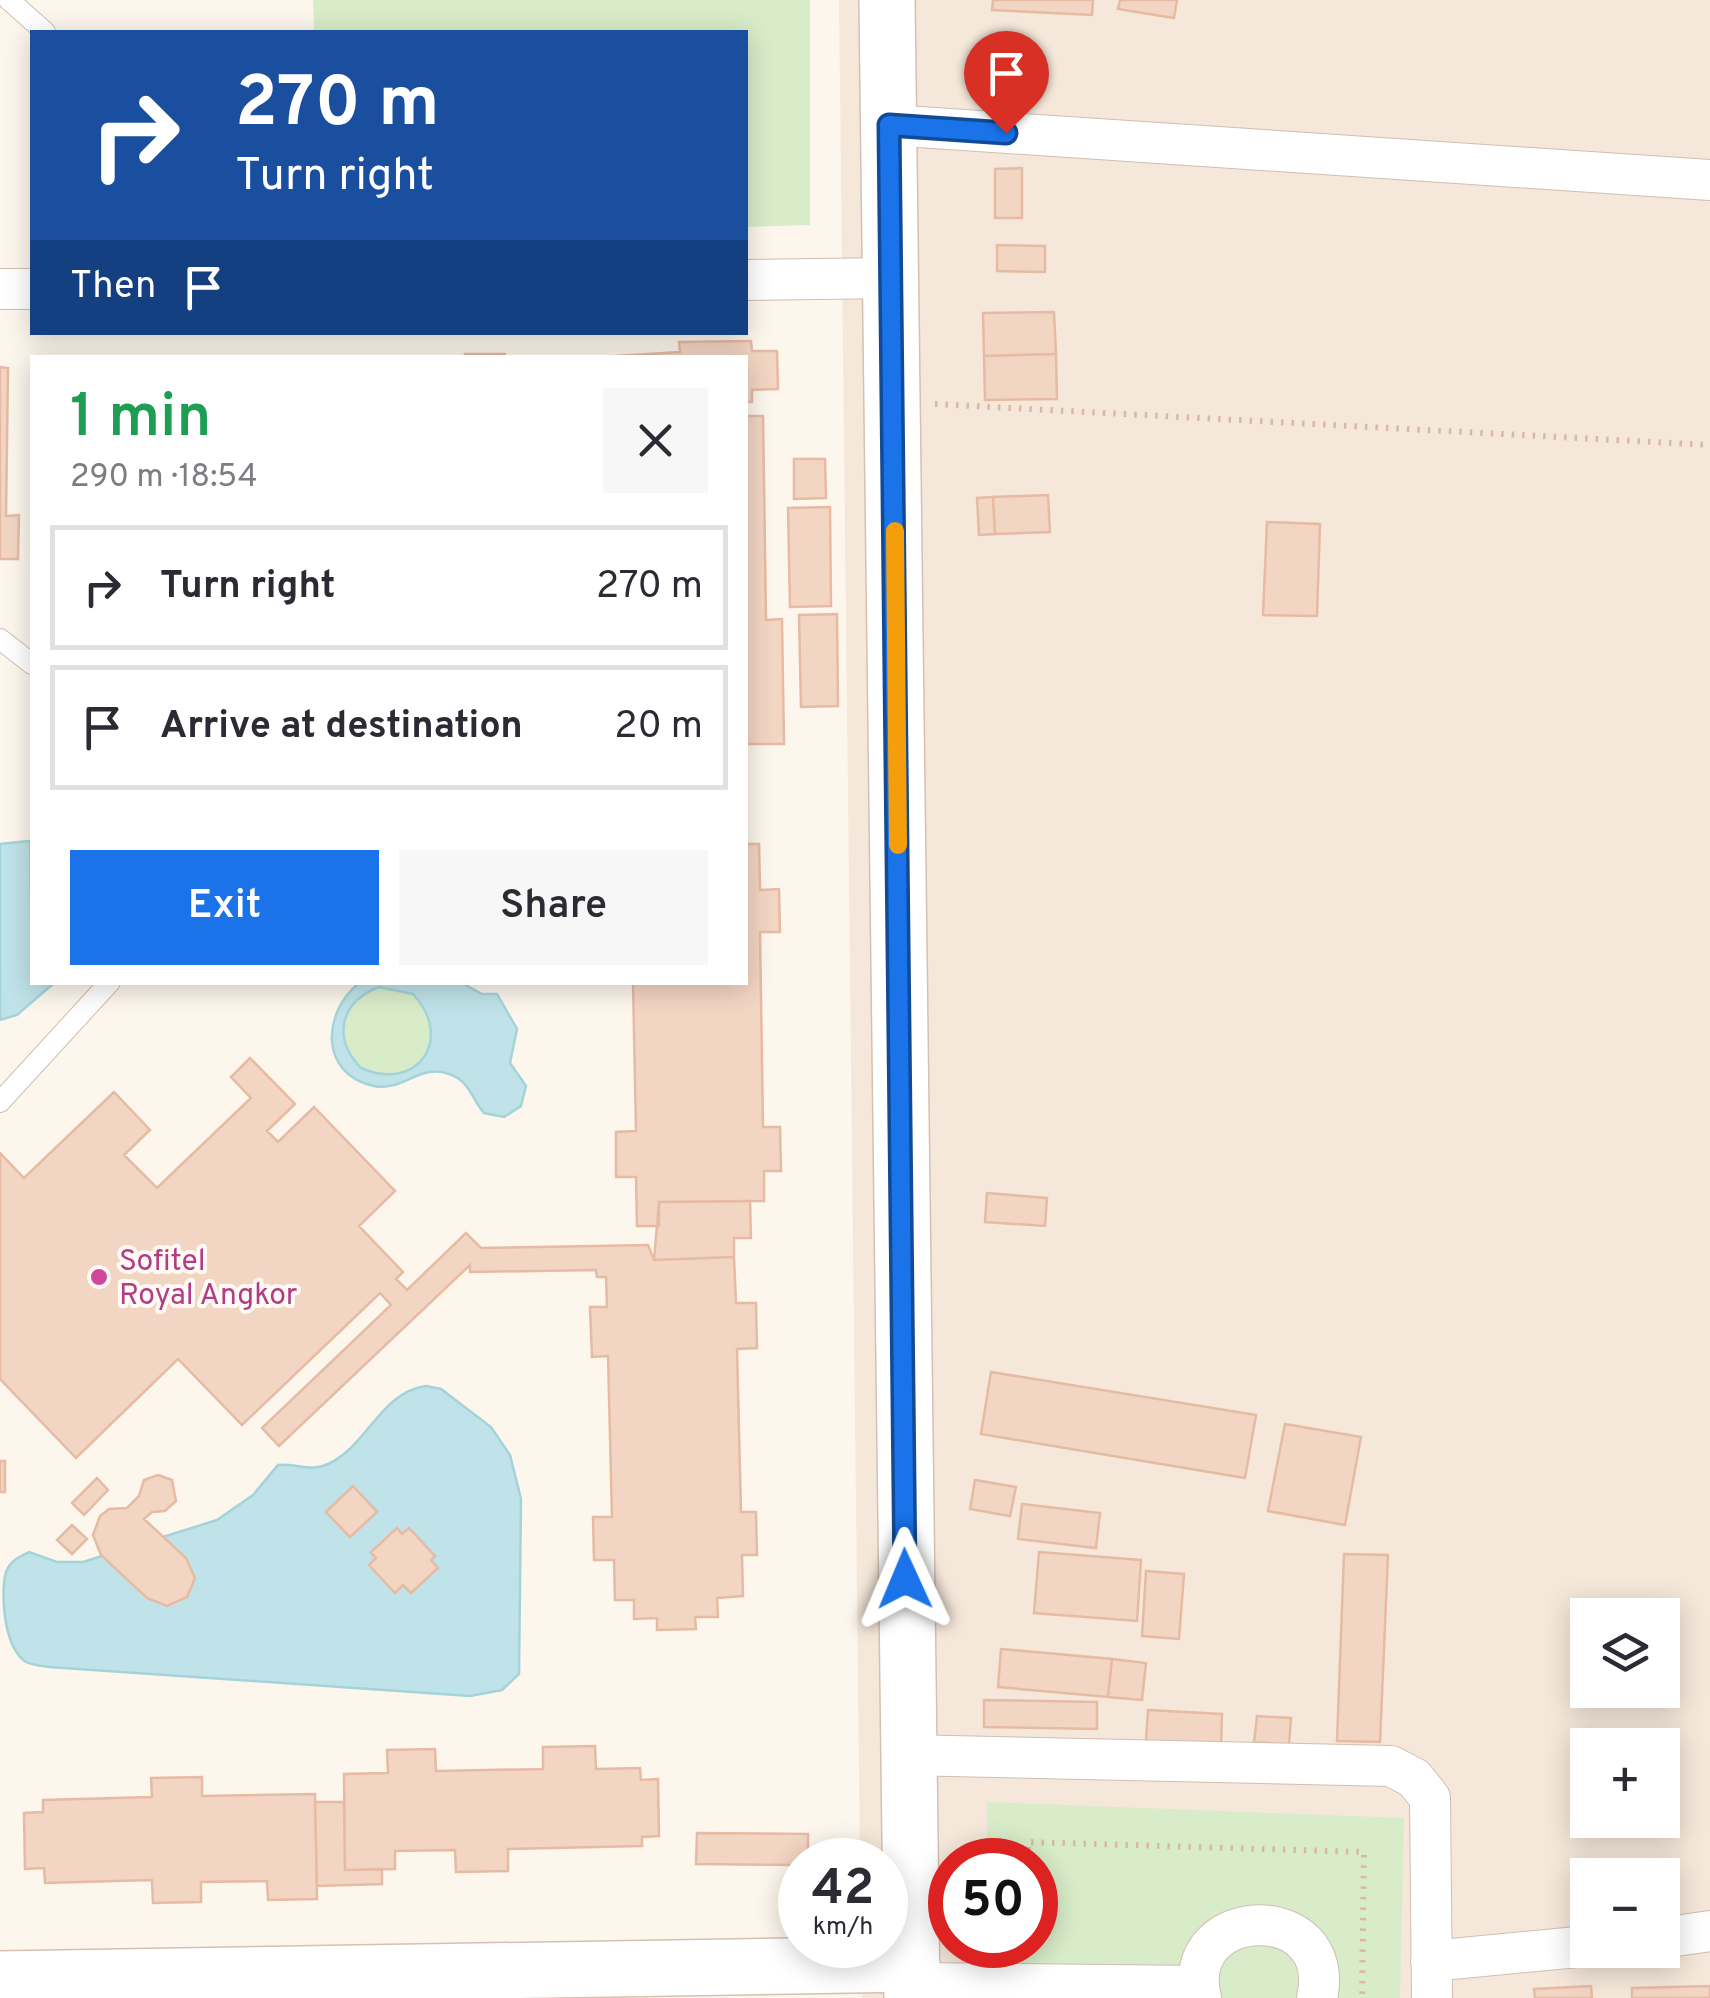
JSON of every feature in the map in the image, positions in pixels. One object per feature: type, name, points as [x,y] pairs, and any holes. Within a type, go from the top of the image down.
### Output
[{"type":"main road","points":[[0,1979],[912,1982],[906,1755],[887,0]]},
{"type":"street","points":[[889,125],[1710,180]]},
{"type":"street","points":[[748,280],[892,278]]},
{"type":"street","points":[[0,290],[30,289]]},
{"type":"street","points":[[906,1755],[1390,1766],[1414,1778],[1430,1798],[1432,1980],[1570,1950]]},
{"type":"street","points":[[912,1982],[1200,1992],[1208,1950],[1230,1930],[1260,1923],[1292,1932],[1312,1954],[1320,1975],[1317,1998]]},
{"type":"street","points":[[1680,1935],[1710,1931]]},
{"type":"lane","points":[[9,0],[42,30]]},
{"type":"lane","points":[[0,639],[30,662]]},
{"type":"lane","points":[[0,1102],[107,985]]},
{"type":"path","points":[[894,402],[1710,445]]},
{"type":"path","points":[[1058,1843],[1364,1852],[1362,1998]]},
{"type":"shaded area","points":[[839,0],[1710,0],[1710,1998],[862,1998],[861,1968],[908,1968],[908,1838],[860,1838]]},
{"type":"green space","points":[[313,0],[810,0],[810,225],[748,227],[748,30],[314,30]]},
{"type":"green space","points":[[387,986],[419,999],[432,1031],[419,1063],[387,1076],[355,1063],[342,1031],[355,999]]},
{"type":"green space","points":[[987,1802],[1404,1818],[1400,1998],[987,1998],[987,1968],[1058,1968],[1058,1838],[987,1838]]},
{"type":"water","points":[[30,841],[30,985],[52,985],[17,1015],[0,1020],[0,844]]},
{"type":"water","points":[[357,985],[466,985],[482,994],[497,994],[517,1029],[510,1063],[526,1086],[521,1106],[504,1117],[484,1113],[462,1081],[439,1072],[384,1087],[356,1079],[335,1056],[332,1041],[338,1010]],"holes":[[[379,987],[413,994],[425,1011],[430,1044],[413,1067],[381,1074],[361,1068],[352,1057],[346,1045],[344,1022],[366,994]]]},
{"type":"water","points":[[426,1386],[441,1389],[491,1427],[510,1455],[521,1499],[519,1674],[502,1690],[470,1696],[49,1667],[28,1663],[19,1655],[8,1633],[4,1606],[6,1572],[16,1559],[29,1552],[57,1562],[83,1562],[217,1520],[253,1495],[278,1465],[317,1467],[338,1459],[384,1410],[410,1391]],"holes":[[[353,1487],[377,1511],[350,1537],[326,1512]],[[396,1529],[435,1556],[431,1560],[438,1568],[411,1593],[371,1553]]]},
{"type":"building","points":[[993,0],[1093,0],[1092,15],[992,10]]},
{"type":"building","points":[[1120,0],[1177,0],[1174,18],[1118,9]]},
{"type":"building","points":[[1022,168],[1022,218],[995,218],[995,169]]},
{"type":"building","points":[[997,245],[1045,246],[1045,272],[997,271]]},
{"type":"building","points":[[1054,312],[1056,354],[984,356],[983,313]]},
{"type":"building","points":[[751,341],[752,351],[777,351],[778,389],[752,390],[752,402],[748,402],[748,355],[632,355],[680,352],[679,342]]},
{"type":"building","points":[[1056,354],[1057,399],[985,400],[984,356]]},
{"type":"building","points":[[0,367],[8,368],[6,516],[19,515],[18,559],[0,559]]},
{"type":"building","points":[[748,416],[763,416],[766,620],[782,619],[784,744],[748,744]]},
{"type":"building","points":[[794,459],[825,459],[826,498],[794,499]]},
{"type":"building","points":[[1048,495],[1050,532],[995,534],[993,497]]},
{"type":"building","points":[[993,497],[995,534],[979,535],[977,498]]},
{"type":"building","points":[[830,507],[831,606],[790,607],[788,508]]},
{"type":"building","points":[[1267,522],[1320,524],[1317,616],[1263,615]]},
{"type":"building","points":[[837,614],[838,706],[801,707],[799,615]]},
{"type":"building","points":[[748,844],[759,844],[760,890],[779,889],[780,932],[760,932],[763,1127],[780,1127],[781,1171],[764,1171],[764,1201],[659,1202],[659,1226],[637,1226],[636,1177],[616,1177],[616,1132],[636,1131],[633,985],[748,985]]},
{"type":"building","points":[[250,1058],[295,1104],[267,1131],[278,1142],[314,1107],[395,1191],[359,1226],[403,1272],[396,1279],[407,1290],[466,1233],[481,1248],[648,1245],[654,1260],[734,1257],[736,1303],[756,1303],[757,1348],[737,1349],[741,1512],[756,1512],[757,1555],[742,1555],[743,1596],[717,1598],[718,1617],[695,1617],[696,1629],[657,1630],[657,1618],[634,1619],[634,1600],[615,1600],[614,1560],[594,1560],[593,1517],[612,1517],[608,1356],[592,1357],[590,1307],[607,1307],[606,1277],[597,1277],[596,1270],[470,1272],[470,1265],[279,1446],[262,1428],[391,1305],[380,1293],[242,1425],[178,1359],[76,1458],[0,1379],[0,1153],[24,1178],[114,1092],[150,1130],[124,1155],[157,1188],[251,1098],[231,1077]]},
{"type":"building","points":[[987,1193],[1047,1198],[1045,1226],[985,1222]]},
{"type":"building","points":[[750,1201],[751,1238],[734,1238],[734,1257],[654,1260],[659,1202]]},
{"type":"building","points":[[991,1372],[1256,1415],[1245,1478],[981,1434]]},
{"type":"building","points":[[1285,1424],[1361,1437],[1345,1525],[1268,1511]]},
{"type":"building","points":[[0,1461],[5,1461],[5,1492],[0,1492]]},
{"type":"building","points":[[158,1475],[172,1480],[176,1501],[165,1511],[152,1512],[144,1519],[186,1558],[195,1578],[187,1597],[167,1606],[147,1598],[101,1555],[93,1535],[100,1516],[109,1509],[127,1508],[139,1496],[144,1480]]},
{"type":"building","points":[[97,1478],[108,1490],[84,1515],[72,1503]]},
{"type":"building","points":[[975,1480],[1016,1487],[1010,1516],[970,1509]]},
{"type":"building","points":[[353,1486],[377,1512],[350,1537],[326,1512]]},
{"type":"building","points":[[1022,1504],[1100,1513],[1096,1548],[1018,1539]]},
{"type":"building","points":[[72,1525],[87,1539],[72,1554],[57,1540]]},
{"type":"building","points":[[397,1528],[402,1534],[409,1528],[435,1556],[431,1560],[438,1568],[411,1593],[403,1585],[395,1593],[369,1565],[376,1558],[371,1552]]},
{"type":"building","points":[[1039,1552],[1141,1560],[1137,1621],[1034,1613]]},
{"type":"building","points":[[1344,1554],[1388,1555],[1380,1742],[1337,1741]]},
{"type":"building","points":[[1146,1571],[1184,1574],[1179,1639],[1142,1636]]},
{"type":"building","points":[[1001,1649],[1112,1659],[1108,1697],[998,1687]]},
{"type":"building","points":[[1112,1659],[1146,1663],[1142,1700],[1108,1697]]},
{"type":"building","points":[[984,1700],[1097,1702],[1097,1729],[984,1727]]},
{"type":"building","points":[[1148,1710],[1222,1714],[1221,1745],[1146,1741]]},
{"type":"building","points":[[1257,1716],[1291,1718],[1289,1745],[1254,1742]]},
{"type":"building","points":[[595,1746],[596,1769],[640,1768],[641,1780],[658,1779],[659,1836],[642,1837],[642,1846],[508,1849],[508,1871],[456,1872],[455,1850],[395,1851],[395,1869],[345,1870],[344,1774],[388,1773],[387,1750],[435,1749],[436,1771],[543,1769],[543,1747]]},
{"type":"building","points":[[202,1777],[202,1796],[315,1794],[317,1899],[268,1900],[267,1881],[201,1882],[201,1902],[153,1903],[152,1880],[45,1883],[44,1868],[25,1869],[24,1813],[43,1812],[43,1800],[152,1797],[151,1778]]},
{"type":"building","points":[[315,1802],[344,1802],[345,1870],[382,1869],[382,1884],[317,1886]]},
{"type":"building","points":[[697,1833],[808,1834],[808,1838],[778,1838],[778,1865],[696,1864]]},
{"type":"building","points":[[1591,1986],[1592,1998],[1535,1998],[1534,1989]]},
{"type":"building","points":[[1710,1986],[1710,1998],[1632,1998],[1632,1988]]},
{"type":"slow traffic","points":[[895,531],[898,845]]},
{"type":"place","name":"Sofitel Royal Angkor","points":[[99,1277]]},
{"type":"route","points":[[905,1579],[889,125],[1006,133]]}]
